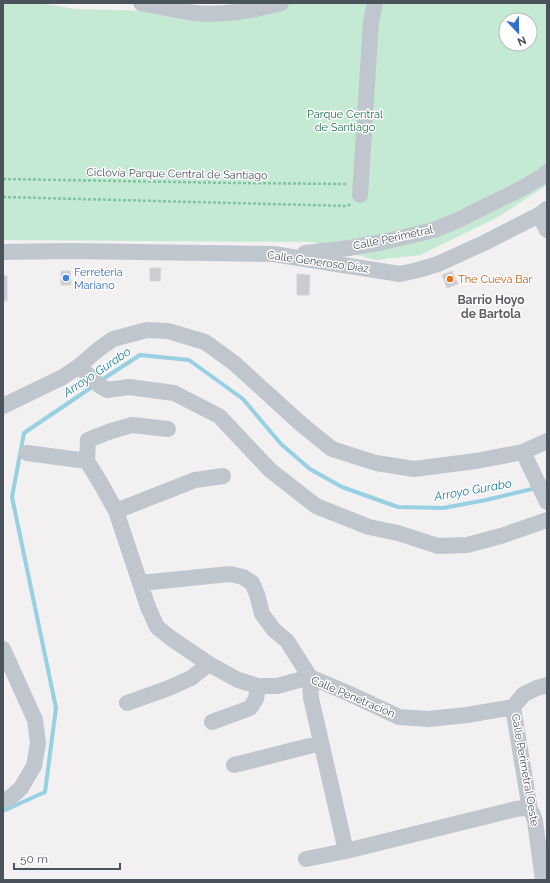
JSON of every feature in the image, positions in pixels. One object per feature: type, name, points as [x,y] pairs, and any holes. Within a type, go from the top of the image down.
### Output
[{"type":"street","points":[[141,3],[200,8],[223,13],[243,11],[280,3]]},
{"type":"street","points":[[355,189],[374,3]]},
{"type":"street","name":"Calle Perimetral","points":[[273,254],[311,253],[349,248],[434,230],[519,190],[543,176],[547,172]]},
{"type":"street","points":[[543,212],[547,230]]},
{"type":"street","name":"Calle Generoso Díaz","points":[[3,252],[70,250],[273,254],[400,274],[438,264],[484,243],[543,212]]},
{"type":"street","points":[[89,376],[99,349],[113,339],[147,330],[168,331],[205,342],[234,363],[301,424],[332,449],[376,463],[414,469],[476,461],[523,452],[547,441]]},
{"type":"street","points":[[3,406],[63,378],[89,376],[107,390],[129,387],[174,393],[219,416],[270,470],[316,506],[369,527],[398,533],[438,546],[467,545],[501,536],[547,520]]},
{"type":"street","points":[[27,453],[87,461],[88,440],[132,425],[168,429]]},
{"type":"street","points":[[523,452],[546,499]]},
{"type":"street","name":"Calle Penetración","points":[[87,461],[116,511],[148,608],[157,627],[209,664],[238,680],[258,686],[277,686],[310,677],[399,717],[428,719],[467,715],[513,707]]},
{"type":"street","points":[[116,511],[195,480],[223,476]]},
{"type":"street","points":[[140,583],[230,574],[243,577],[252,583],[257,594],[262,614],[274,630],[287,641],[310,677],[311,698],[346,851]]},
{"type":"street","points":[[3,649],[35,720],[38,743],[34,766],[21,788],[10,798],[3,800]]},
{"type":"street","points":[[127,703],[169,688],[190,678],[209,664]]},
{"type":"street","points":[[212,722],[250,708],[256,699],[258,686]]},
{"type":"street","points":[[513,707],[524,694],[537,688],[547,686]]},
{"type":"street","name":"Calle Perimetral Oeste","points":[[513,707],[530,810],[533,815],[542,880]]},
{"type":"street","points":[[234,765],[322,744]]},
{"type":"street","points":[[306,859],[346,851],[516,809],[524,808],[530,810]]},
{"type":"path","name":"Ciclovía Parque Central de Santiago","points":[[3,179],[211,183],[355,189]]},
{"type":"path","points":[[3,197],[347,206]]},
{"type":"green space","name":"Parque Central de Santiago","points":[[3,3],[39,3],[76,9],[223,13],[266,3],[546,3],[547,185],[498,217],[420,255],[375,260],[312,242],[3,240]]},
{"type":"building","points":[[150,268],[161,268],[160,281],[150,281]]},
{"type":"building","name":"Ferreteria Mariano","points":[[61,271],[70,271],[71,285],[61,285]]},
{"type":"building","name":"The Cueva Bar","points":[[452,271],[458,284],[447,288],[442,275]]},
{"type":"building","points":[[297,274],[310,275],[309,295],[297,295]]},
{"type":"building","points":[[3,276],[7,276],[7,301],[3,301]]},
{"type":"waterway","name":"Arroyo Gurabo","points":[[100,381],[140,355],[189,360],[243,399],[281,444],[310,469],[342,487],[398,507],[443,508],[486,500],[536,488]]},
{"type":"waterway","name":"Arroyo Gurabo","points":[[3,811],[45,792],[56,708],[12,497],[24,433],[95,385]]},
{"type":"place","name":"Ferreteria Mariano","points":[[66,278]]},
{"type":"place","name":"The Cueva Bar","points":[[450,279]]},
{"type":"district","name":"Barrio Hoyo de Bartola","points":[[491,307]]}]
